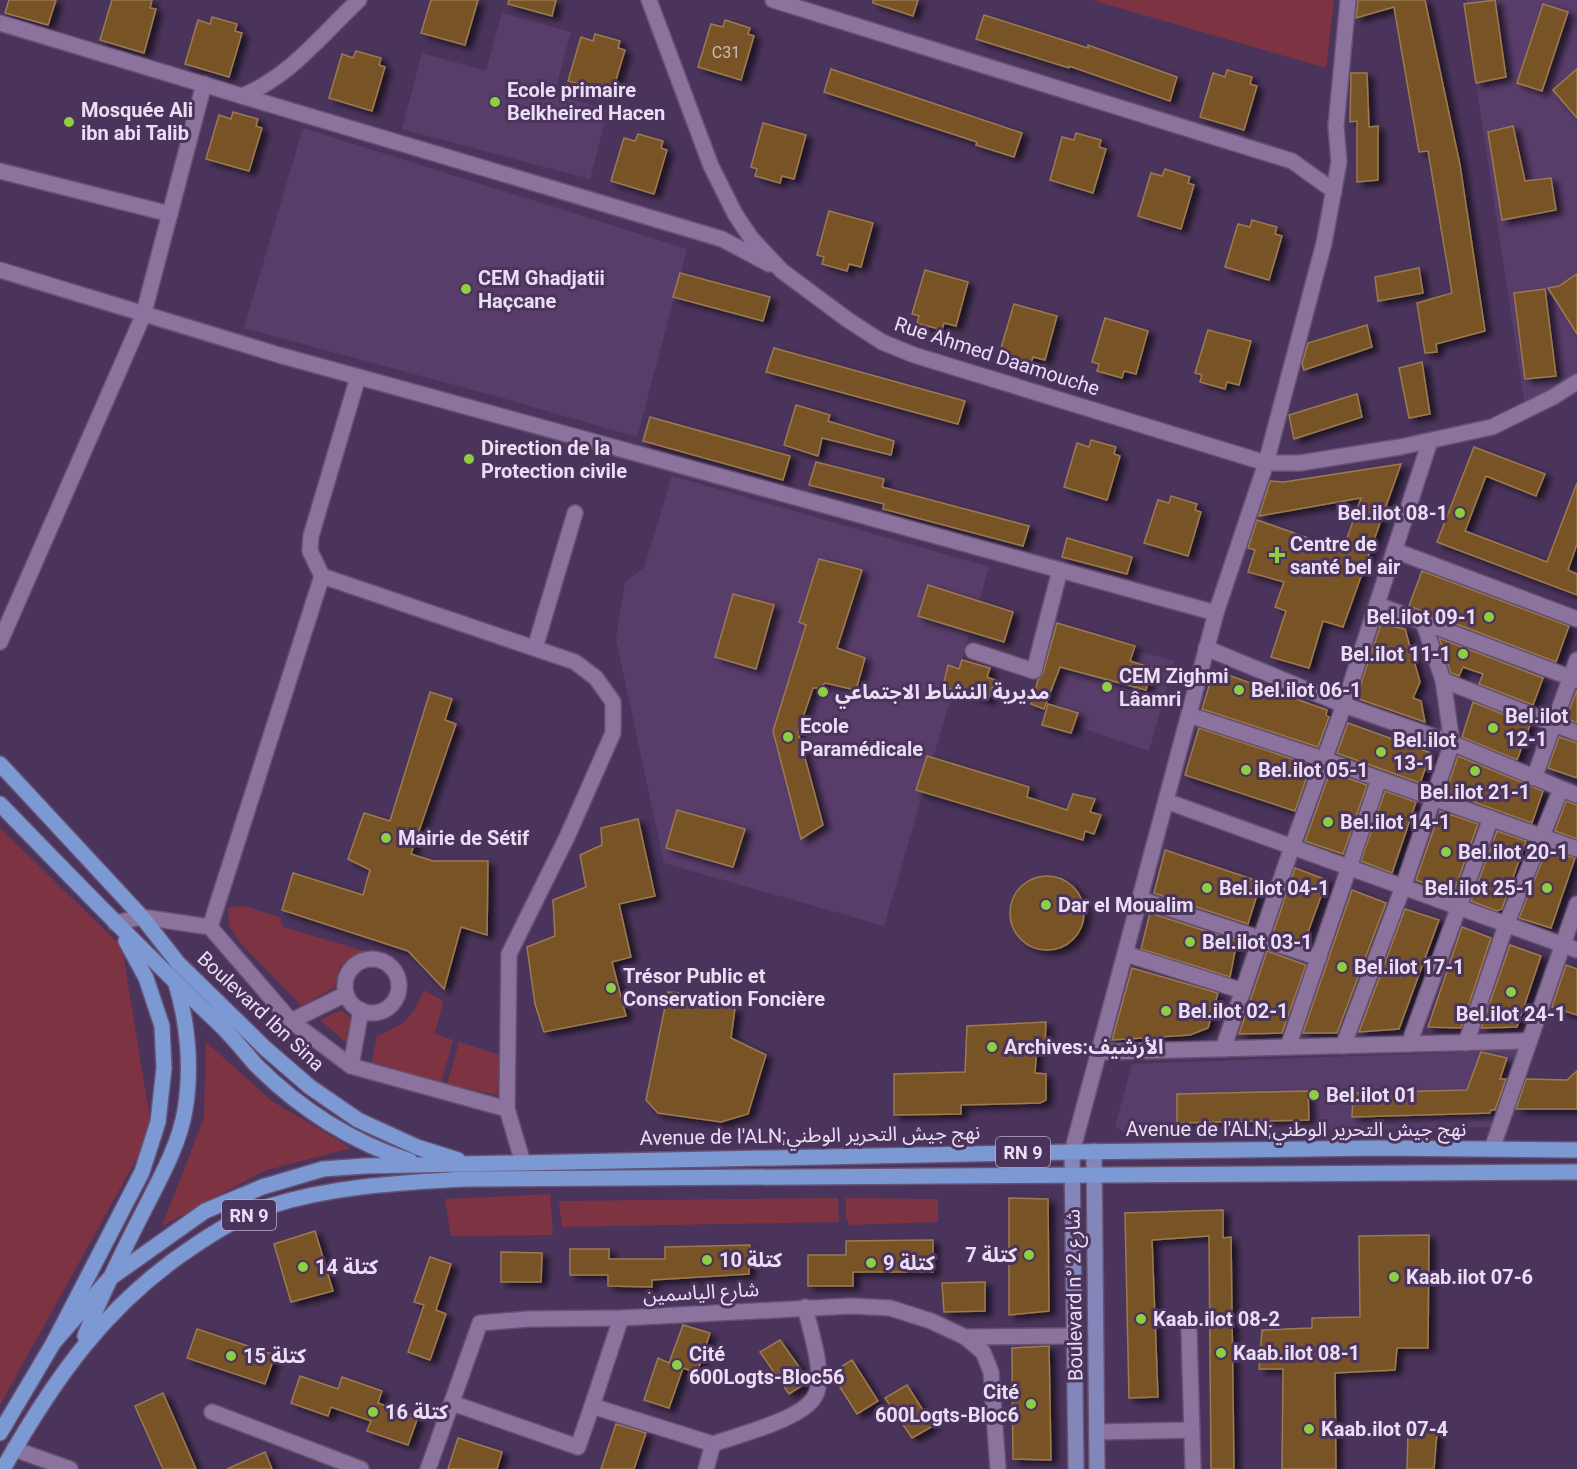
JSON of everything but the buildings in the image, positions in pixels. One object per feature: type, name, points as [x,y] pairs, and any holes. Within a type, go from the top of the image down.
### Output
[{"type":"main road","points":[[0,764],[142,917]]},
{"type":"main road","name":"Boulevard Ibn Sina","points":[[0,804],[177,986],[215,1019],[258,1066],[310,1110],[377,1150],[464,1179]]},
{"type":"main road","name":"Boulevard Ibn Sina","points":[[80,1350],[109,1279],[160,1178],[185,1112],[189,1077],[188,1045],[177,986],[142,917]]},
{"type":"main road","name":"Boulevard Ibn Sina","points":[[142,917],[178,963],[266,1049],[310,1087],[358,1120],[417,1147],[469,1164]]},
{"type":"main road","points":[[0,1433],[54,1342],[142,1172],[158,1122],[164,1068],[162,1026],[146,978],[115,923]]},
{"type":"main road","name":"Avenue de l'ALN;نهج جيش التحرير الوطني","points":[[109,1279],[206,1211],[262,1187],[323,1169],[523,1162],[1094,1151],[1577,1150]]},
{"type":"main road","name":"Boulevard n° شارع 2","points":[[1094,1151],[1097,1469]]},
{"type":"main road","name":"Boulevard n° شارع 2","points":[[1072,1152],[1076,1469]]},
{"type":"main road","name":"Avenue de l'ALN;نهج جيش التحرير الوطني","points":[[80,1350],[127,1297],[179,1256],[228,1224],[269,1207],[367,1184],[464,1179],[1072,1177],[1577,1172]]},
{"type":"main road","points":[[54,1342],[109,1279]]},
{"type":"main road","points":[[3,1469],[80,1350]]},
{"type":"street","points":[[242,96],[267,86],[285,72],[359,0]]},
{"type":"street","name":"Rue Ahmed Daamouche","points":[[649,0],[721,185],[751,238],[782,271],[882,342],[1266,463],[1300,463],[1430,441],[1492,427],[1553,397],[1577,382]]},
{"type":"street","points":[[773,0],[1292,161],[1334,191]]},
{"type":"street","points":[[1072,1152],[1206,648],[1266,463],[1324,243],[1339,162],[1336,126],[1348,0]]},
{"type":"street","points":[[0,23],[722,239],[782,271]]},
{"type":"street","points":[[0,642],[143,316],[204,84]]},
{"type":"street","points":[[0,171],[170,213]]},
{"type":"street","points":[[0,270],[143,316],[358,377],[1216,613]]},
{"type":"street","points":[[358,377],[311,536],[309,551],[322,576],[575,662],[596,678],[613,702],[613,733],[567,837],[509,954],[507,1109],[523,1162]]},
{"type":"street","points":[[1223,1049],[1292,847],[1344,705],[1430,441]]},
{"type":"street","points":[[535,648],[575,513]]},
{"type":"street","points":[[1396,550],[1577,619]]},
{"type":"street","points":[[973,651],[1034,671],[1060,570]]},
{"type":"street","points":[[210,927],[322,576]]},
{"type":"street","points":[[1378,605],[1574,679]]},
{"type":"street","points":[[1343,1046],[1435,799],[1452,743],[1443,680],[1423,621]]},
{"type":"street","points":[[1206,648],[1344,705],[1452,743],[1577,795]]},
{"type":"street","points":[[1534,778],[1574,679],[1577,660]]},
{"type":"street","points":[[1443,680],[1577,733]]},
{"type":"street","points":[[1189,715],[1323,759],[1577,849]]},
{"type":"street","points":[[1288,1047],[1379,779]]},
{"type":"street","points":[[1466,1043],[1506,925],[1561,789]]},
{"type":"street","points":[[1166,801],[1570,948]]},
{"type":"street","points":[[1410,1044],[1491,818]]},
{"type":"street","points":[[1140,899],[1319,958]]},
{"type":"street","points":[[1492,1149],[1528,1041],[1570,948],[1577,904]]},
{"type":"street","points":[[115,923],[142,917],[210,927],[291,1021],[351,1066],[507,1109]]},
{"type":"street","points":[[1126,954],[1243,992]]},
{"type":"street","points":[[377,960],[393,969],[399,986],[393,1003],[378,1012],[361,1010],[346,994],[347,976],[360,963],[377,960]]},
{"type":"street","points":[[291,1021],[346,994]]},
{"type":"street","points":[[351,1066],[361,1010]]},
{"type":"street","points":[[1099,1052],[1528,1041]]},
{"type":"street","points":[[1079,1123],[1094,1151]]},
{"type":"street","points":[[592,1406],[713,1444],[802,1411],[816,1394],[818,1367],[805,1307]]},
{"type":"street","name":"شارع الياسمين","points":[[428,1469],[480,1323],[528,1319],[621,1318],[805,1307],[890,1308],[965,1337],[1075,1336]]},
{"type":"street","points":[[452,1403],[578,1447],[621,1318]]},
{"type":"street","points":[[1189,1331],[1192,1469]]},
{"type":"street","points":[[965,1337],[982,1353],[991,1372],[998,1469]]},
{"type":"street","points":[[212,1412],[361,1469]]},
{"type":"street","points":[[1097,1432],[1191,1430]]},
{"type":"street","points":[[706,1469],[713,1444]]},
{"type":"street","points":[[14,1449],[70,1469]]},
{"type":"shaded area","points":[[1092,0],[1334,0],[1326,68]]},
{"type":"shaded area","points":[[1467,0],[1577,0],[1577,374],[1525,406],[1464,4]]},
{"type":"shaded area","name":"Ecole primaire Belkheired Hacen","points":[[502,13],[571,32],[554,95],[608,109],[590,179],[402,129],[422,53],[486,71]]},
{"type":"shaded area","name":"CEM Ghadjatii Haçcane","points":[[303,128],[687,249],[637,437],[244,328]]},
{"type":"shaded area","name":"Ecole Paramédicale","points":[[672,476],[989,567],[884,926],[664,863],[616,639],[625,582],[644,568]]},
{"type":"shaded area","name":"CEM Zighmi Lâamri","points":[[1065,631],[1174,661],[1149,751],[1039,713]]},
{"type":"shaded area","points":[[0,828],[122,947],[152,1131],[0,1405]]},
{"type":"shaded area","points":[[244,906],[280,917],[283,927],[371,953],[340,966],[335,987],[302,1006],[241,944],[229,926],[228,908]]},
{"type":"shaded area","points":[[424,990],[443,1001],[435,1034],[453,1040],[441,1083],[372,1062],[377,1036],[402,1024],[414,1011]]},
{"type":"shaded area","points":[[341,1010],[350,1018],[353,1026],[350,1046],[320,1020]]},
{"type":"shaded area","points":[[206,1042],[272,1101],[351,1148],[264,1171],[162,1226],[204,1118]]},
{"type":"shaded area","points":[[459,1042],[500,1055],[497,1095],[447,1084]]},
{"type":"shaded area","name":"Bel.ilot 01","points":[[1519,1050],[1493,1127],[1126,1133],[1115,1127],[1132,1064]]},
{"type":"shaded area","points":[[550,1194],[553,1235],[451,1236],[445,1199]]},
{"type":"shaded area","points":[[838,1198],[839,1222],[562,1227],[559,1201]]},
{"type":"shaded area","points":[[846,1198],[938,1199],[938,1222],[850,1225],[846,1219]]},
{"type":"place","name":"Ecole primaire Belkheired Hacen","points":[[495,102]]},
{"type":"place","name":"Mosquée Ali ibn abi Talib","points":[[69,122]]},
{"type":"place","name":"CEM Ghadjatii Haçcane","points":[[466,289]]},
{"type":"place","name":"Direction de la Protection civile","points":[[469,459]]},
{"type":"place","name":"Bel.ilot 08-1","points":[[1460,513]]},
{"type":"place","name":"Centre de santé bel air","points":[[1277,555]]},
{"type":"place","name":"Bel.ilot 09-1","points":[[1489,617]]},
{"type":"place","name":"Bel.ilot 11-1","points":[[1463,654]]},
{"type":"place","name":"CEM Zighmi Lâamri","points":[[1107,687]]},
{"type":"place","name":"Bel.ilot 06-1","points":[[1239,690]]},
{"type":"place","name":"مديرية النشاط الاجتماعي","points":[[823,692]]},
{"type":"place","name":"Bel.ilot 12-1","points":[[1493,728]]},
{"type":"place","name":"Ecole Paramédicale","points":[[788,737]]},
{"type":"place","name":"Bel.ilot 13-1","points":[[1381,752]]},
{"type":"place","name":"Bel.ilot 05-1","points":[[1246,770]]},
{"type":"place","name":"Bel.ilot 21-1","points":[[1475,771]]},
{"type":"place","name":"Bel.ilot 14-1","points":[[1328,822]]},
{"type":"place","name":"Mairie de Sétif","points":[[386,838]]},
{"type":"place","name":"Bel.ilot 20-1","points":[[1446,852]]},
{"type":"place","name":"Bel.ilot 04-1","points":[[1207,888]]},
{"type":"place","name":"Bel.ilot 25-1","points":[[1547,888]]},
{"type":"place","name":"Dar el Moualim","points":[[1046,905]]},
{"type":"place","name":"Bel.ilot 03-1","points":[[1190,942]]},
{"type":"place","name":"Bel.ilot 17-1","points":[[1342,967]]},
{"type":"place","name":"Trésor Public et Conservation Foncière","points":[[611,988]]},
{"type":"place","name":"Bel.ilot 24-1","points":[[1511,992]]},
{"type":"place","name":"Bel.ilot 02-1","points":[[1166,1011]]},
{"type":"place","name":"Archives:الأرشيف","points":[[992,1047]]},
{"type":"place","name":"Bel.ilot 01","points":[[1314,1095]]},
{"type":"place","name":"كتلة 7","points":[[1029,1255]]},
{"type":"place","name":"كتلة 10","points":[[707,1260]]},
{"type":"place","name":"كتلة 9","points":[[871,1263]]},
{"type":"place","name":"كتلة 14","points":[[303,1267]]},
{"type":"place","name":"Kaab.ilot 07-6","points":[[1394,1277]]},
{"type":"place","name":"Kaab.ilot 08-2","points":[[1141,1319]]},
{"type":"place","name":"Kaab.ilot 08-1","points":[[1221,1353]]},
{"type":"place","name":"كتلة 15","points":[[231,1356]]},
{"type":"place","name":"Cité 600Logts-Bloc56","points":[[677,1365]]},
{"type":"place","name":"Cité 600Logts-Bloc6","points":[[1031,1404]]},
{"type":"place","name":"كتلة 16","points":[[373,1412]]},
{"type":"place","name":"Kaab.ilot 07-4","points":[[1309,1429]]}]
